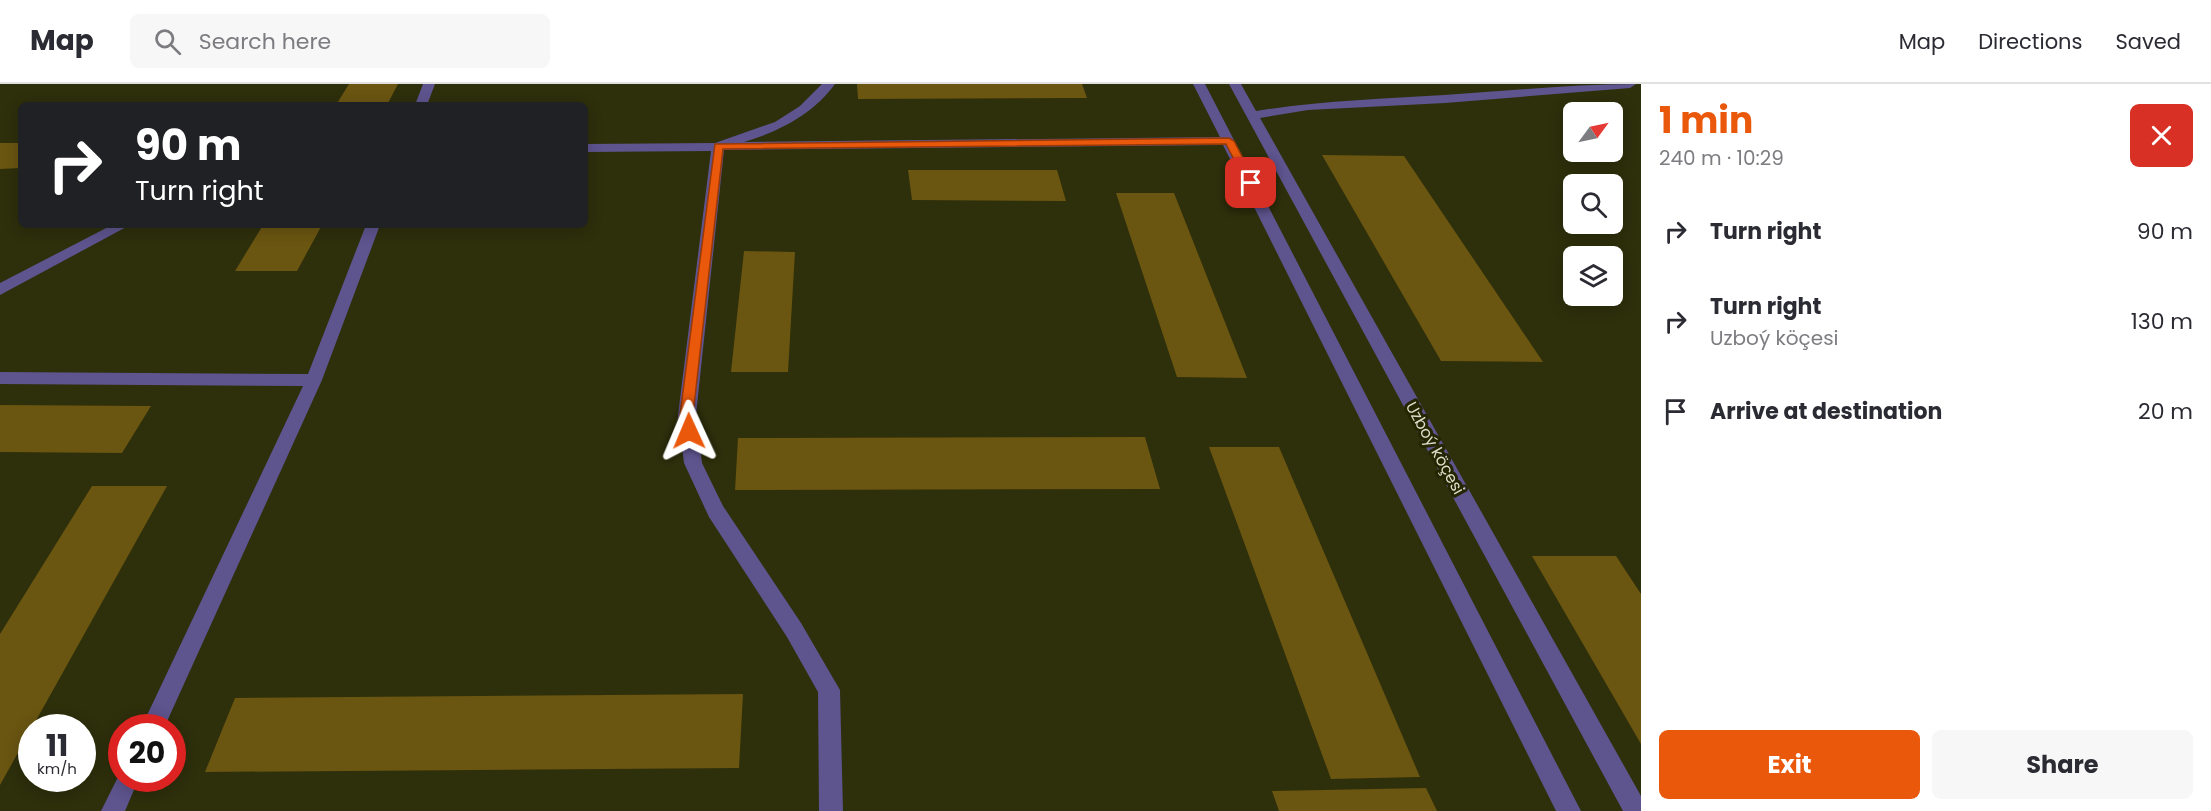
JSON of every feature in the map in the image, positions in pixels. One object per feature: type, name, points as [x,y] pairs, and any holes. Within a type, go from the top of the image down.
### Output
[{"type":"street","points":[[422,102],[429,84]]},
{"type":"street","points":[[718,146],[771,130],[802,113],[829,84]]},
{"type":"street","points":[[1200,84],[1569,811]]},
{"type":"street","name":"Uzboý köçesi","points":[[1235,84],[1636,811]]},
{"type":"street","points":[[1252,115],[1308,106],[1398,97],[1630,84]]},
{"type":"street","points":[[588,148],[1229,141]]},
{"type":"street","points":[[718,146],[687,415],[693,463],[716,510],[794,630],[829,690],[831,811]]},
{"type":"street","points":[[0,290],[117,228]]},
{"type":"street","points":[[159,714],[314,380],[372,228]]},
{"type":"street","points":[[0,378],[314,380]]},
{"type":"street","points":[[113,811],[122,792]]},
{"type":"building","points":[[349,84],[398,84],[389,102],[338,102]]},
{"type":"building","points":[[857,84],[1082,84],[1087,98],[858,99]]},
{"type":"building","points":[[0,143],[18,143],[18,168],[0,169]]},
{"type":"building","points":[[1322,155],[1404,156],[1543,362],[1441,361]]},
{"type":"building","points":[[908,170],[1057,170],[1066,201],[912,200]]},
{"type":"building","points":[[1116,193],[1174,193],[1247,378],[1177,377]]},
{"type":"building","points":[[261,228],[320,228],[297,271],[235,271]]},
{"type":"building","points":[[744,251],[795,252],[788,372],[731,372]]},
{"type":"building","points":[[0,405],[151,406],[122,453],[0,452]]},
{"type":"building","points":[[1145,437],[1160,489],[735,490],[738,438]]},
{"type":"building","points":[[1209,447],[1279,447],[1420,777],[1331,779]]},
{"type":"building","points":[[92,486],[167,486],[40,714],[18,714],[18,753],[0,785],[0,634]]},
{"type":"building","points":[[1532,556],[1616,556],[1641,594],[1641,744]]},
{"type":"building","points":[[743,694],[739,768],[205,772],[235,698]]},
{"type":"building","points":[[1426,788],[1437,811],[1279,811],[1272,791]]},
{"type":"route","points":[[689,431],[687,415],[718,146],[1229,141],[1251,183]]}]
